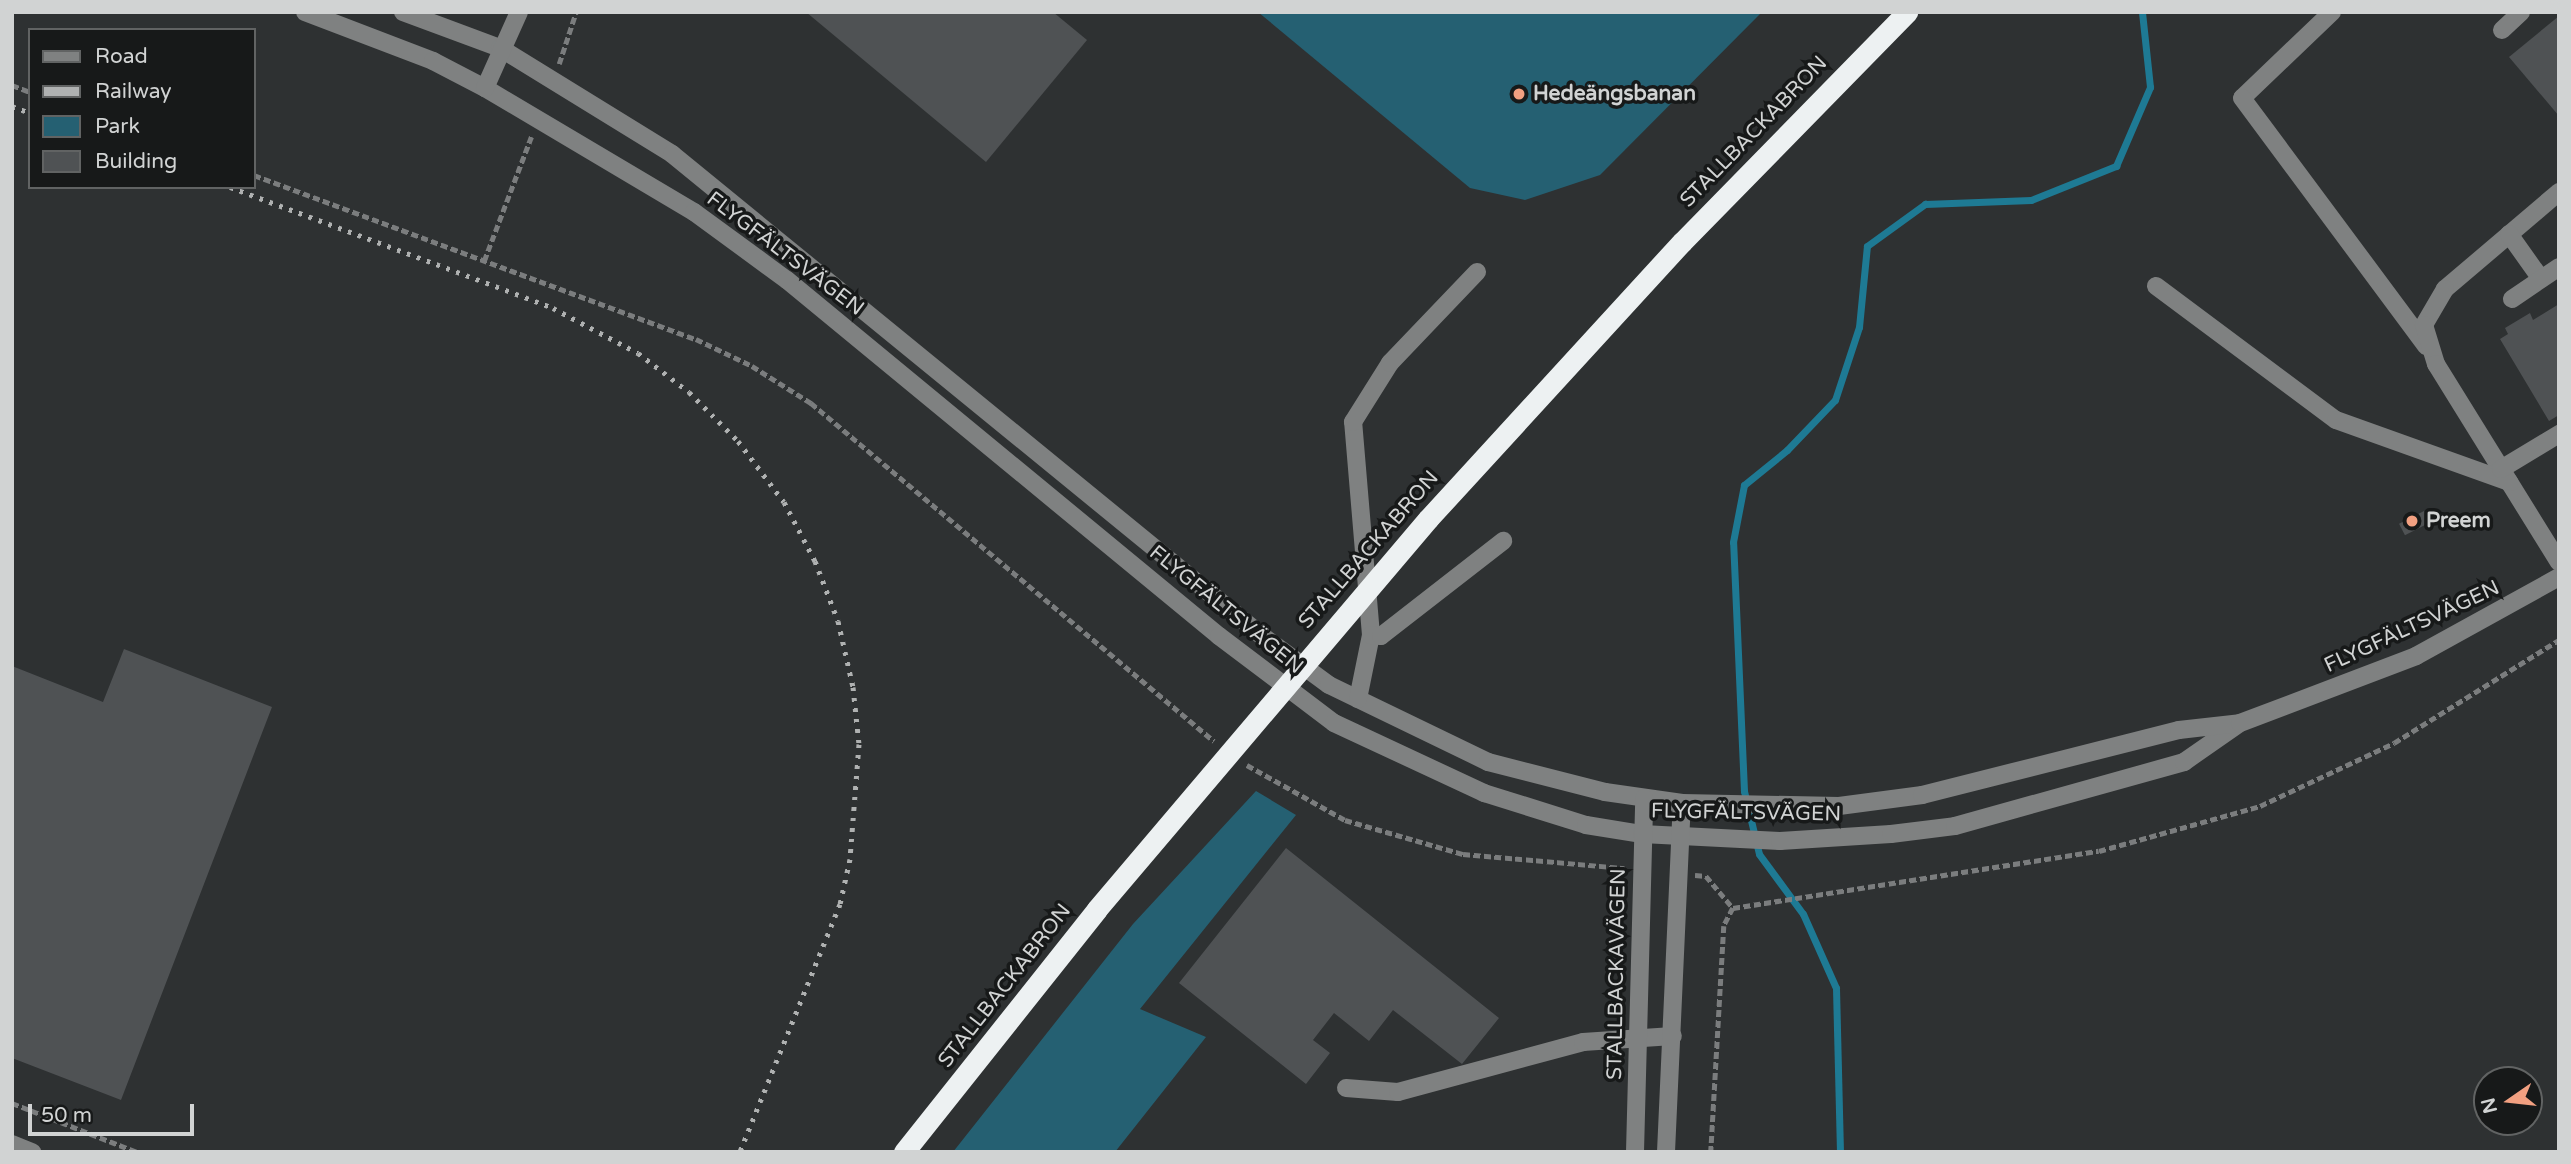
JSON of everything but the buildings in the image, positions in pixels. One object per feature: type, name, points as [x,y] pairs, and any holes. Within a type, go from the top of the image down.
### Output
[{"type":"highway","name":"STALLBACKABRON","points":[[904,1152],[1097,909],[1428,519],[1682,242],[1906,12]]},
{"type":"street","name":"FLYGFÄLTSVÄGEN","points":[[305,12],[433,61],[485,88],[694,212],[778,273],[1219,636],[1334,723],[1484,793],[1586,825],[1683,838],[1780,841],[1955,826],[2184,762],[2240,723],[2416,656],[2559,577]]},
{"type":"street","name":"FLYGFÄLTSVÄGEN","points":[[403,12],[500,48],[672,154],[1261,635],[1329,685],[1488,762],[1644,798],[1682,803],[1839,806],[1922,795],[2179,730],[2240,723]]},
{"type":"street","points":[[485,88],[500,48],[519,12]]},
{"type":"street","points":[[2332,12],[2242,98],[2428,349],[2559,562]]},
{"type":"street","points":[[2502,30],[2521,12]]},
{"type":"street","points":[[2428,349],[2424,325],[2445,289],[2559,192]]},
{"type":"street","points":[[2509,234],[2541,279]]},
{"type":"street","points":[[2512,299],[2559,267]]},
{"type":"street","points":[[1358,699],[1371,635],[1353,422],[1390,363],[1477,272]]},
{"type":"street","points":[[2156,286],[2336,420],[2505,475]]},
{"type":"street","points":[[2505,475],[2559,434]]},
{"type":"street","points":[[1371,635],[1381,636],[1503,541]]},
{"type":"street","name":"STALLBACKAVÄGEN","points":[[1635,1152],[1644,798]]},
{"type":"street","points":[[1666,1152],[1682,873],[1682,803]]},
{"type":"street","points":[[1346,1088],[1398,1092],[1583,1042],[1640,1035],[1673,1036]]},
{"type":"street","points":[[12,1144],[32,1152]]},
{"type":"path","points":[[256,176],[696,339],[752,366],[822,412],[1221,746]]},
{"type":"path","points":[[1733,908],[2099,851],[2260,806],[2394,743],[2559,640]]},
{"type":"path","points":[[1240,761],[1345,820],[1463,854],[1643,870]]},
{"type":"path","points":[[1682,873],[1706,876],[1733,908]]},
{"type":"path","points":[[1711,1152],[1724,926],[1733,908]]},
{"type":"path","points":[[12,1103],[137,1152]]},
{"type":"green space","name":"Hedeängsbanan","points":[[1258,12],[1762,12],[1600,175],[1525,200],[1470,188]]},
{"type":"green space","points":[[1256,791],[1296,815],[1140,1009],[1206,1037],[1115,1152],[953,1152],[1133,924]]},
{"type":"waterway","points":[[1840,1152],[1836,988],[1803,914],[1759,854],[1744,791],[1733,542],[1744,485],[1787,450],[1835,400],[1859,327],[1867,246],[1925,204],[2031,200],[2116,166],[2150,87],[2142,12]]},
{"type":"railway","points":[[12,106],[28,112]]},
{"type":"railway","points":[[235,189],[553,308],[638,353],[689,392],[738,441],[784,502],[815,561],[838,621],[853,687],[859,744],[850,859],[840,904],[740,1152]]},
{"type":"place","name":"Hedeängsbanan","points":[[1519,94]]},
{"type":"place","name":"Preem","points":[[2412,521]]}]
